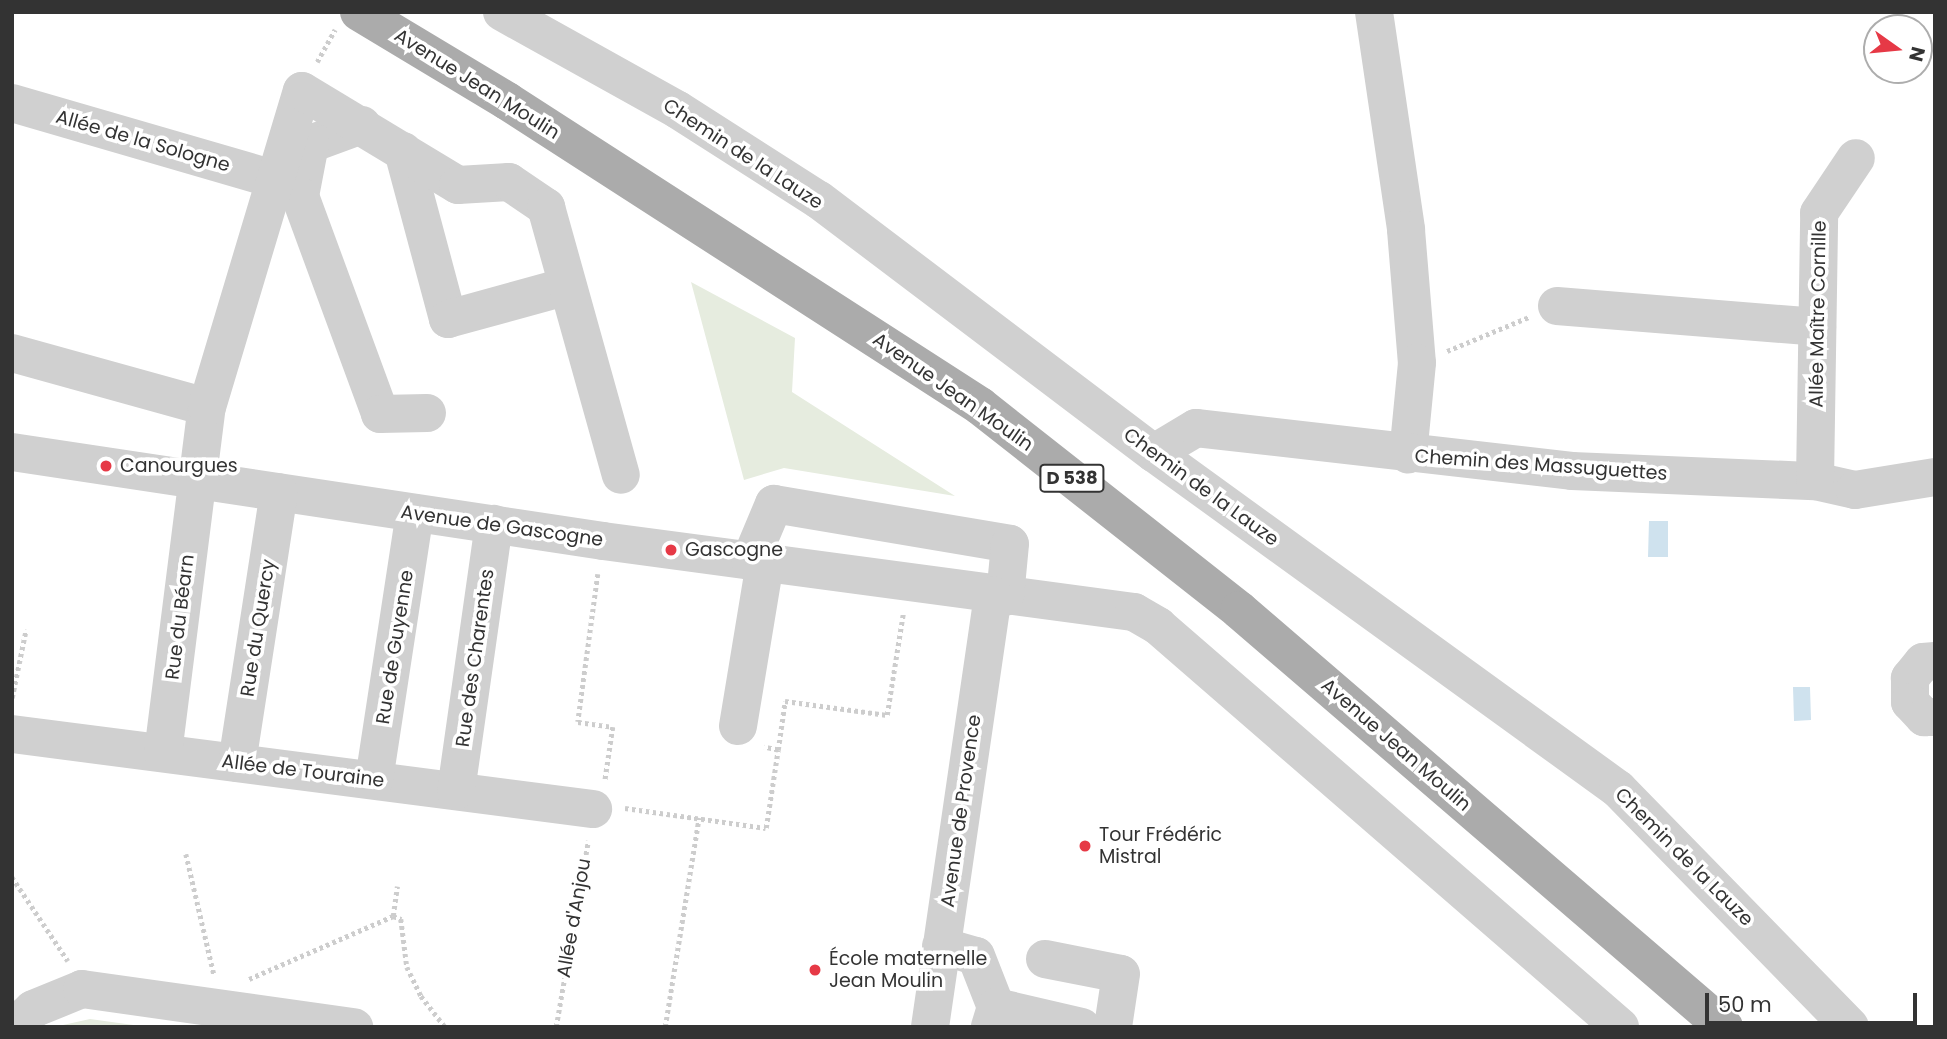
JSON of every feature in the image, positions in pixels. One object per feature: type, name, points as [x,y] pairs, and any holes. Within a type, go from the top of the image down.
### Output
[{"type":"main road","name":"Avenue Jean Moulin","points":[[349,18],[507,101],[981,407],[1239,610],[1724,1027]]},
{"type":"street","name":"Chemin de la Lauze","points":[[502,12],[678,110],[818,201],[1154,453],[1618,789],[1850,1027]]},
{"type":"street","points":[[1374,12],[1406,229],[1417,363],[1408,455]]},
{"type":"street","points":[[302,91],[458,185],[509,182],[546,207],[621,475]]},
{"type":"street","name":"Rue du Béarn","points":[[163,753],[207,407],[273,179],[302,91]]},
{"type":"street","name":"Allée de la Sologne","points":[[12,103],[273,179]]},
{"type":"street","points":[[362,125],[310,144],[300,196],[380,414],[427,413]]},
{"type":"street","points":[[403,151],[448,319],[568,286]]},
{"type":"street","name":"Allée Maître Cornille","points":[[1815,481],[1819,213],[1856,158]]},
{"type":"street","points":[[1557,306],[1817,327]]},
{"type":"street","points":[[12,353],[207,407]]},
{"type":"street","name":"Chemin des Massuguettes","points":[[1154,453],[1196,428],[1408,455],[1572,471],[1815,481],[1855,490],[1935,477]]},
{"type":"street","name":"Avenue de Gascogne","points":[[12,452],[603,541],[999,596],[1113,606],[1134,612],[1158,626],[1620,1027]]},
{"type":"street","name":"Rue du Quercy","points":[[237,763],[279,492]]},
{"type":"street","name":"Avenue de Provence","points":[[757,562],[774,504],[1010,544],[941,946],[930,1027]]},
{"type":"street","name":"Rue de Guyenne","points":[[374,780],[415,513]]},
{"type":"street","name":"Rue des Charentes","points":[[456,791],[494,524]]},
{"type":"street","points":[[738,726],[757,562]]},
{"type":"street","points":[[1935,661],[1923,662],[1910,678],[1910,702],[1924,717],[1935,717]]},
{"type":"street","name":"Allée de Touraine","points":[[12,734],[606,808]]},
{"type":"street","points":[[941,946],[976,956],[993,1017],[1082,1027]]},
{"type":"street","points":[[1045,959],[1121,974],[1113,1027]]},
{"type":"street","points":[[14,1027],[33,1009],[82,989],[218,1000],[354,1027]]},
{"type":"path","points":[[302,91],[349,18]]},
{"type":"path","points":[[1417,363],[1557,306]]},
{"type":"path","name":"Allée d'Anjou","points":[[556,1027],[606,808],[603,798],[613,727],[578,722],[603,541]]},
{"type":"path","points":[[606,808],[766,828],[785,701],[887,715],[907,583]]},
{"type":"path","points":[[12,698],[26,629]]},
{"type":"path","points":[[738,726],[742,743],[778,750]]},
{"type":"path","points":[[665,1027],[699,818]]},
{"type":"path","points":[[186,854],[218,1000],[393,916],[401,919],[407,967],[421,996],[445,1027]]},
{"type":"path","points":[[12,877],[61,954],[96,991]]},
{"type":"path","points":[[393,916],[397,886]]},
{"type":"shaded area","points":[[691,282],[795,338],[792,392],[955,496],[784,468],[744,480]]},
{"type":"shaded area","points":[[90,1019],[148,1027],[54,1027]]},
{"type":"water","points":[[1649,521],[1668,521],[1668,557],[1648,557]]},
{"type":"water","points":[[1793,687],[1810,687],[1811,720],[1794,721]]},
{"type":"place","name":"Canourgues","points":[[106,466]]},
{"type":"place","name":"Gascogne","points":[[671,550]]},
{"type":"place","name":"Tour Frédéric Mistral","points":[[1085,846]]},
{"type":"place","name":"École maternelle Jean Moulin","points":[[815,970]]}]
